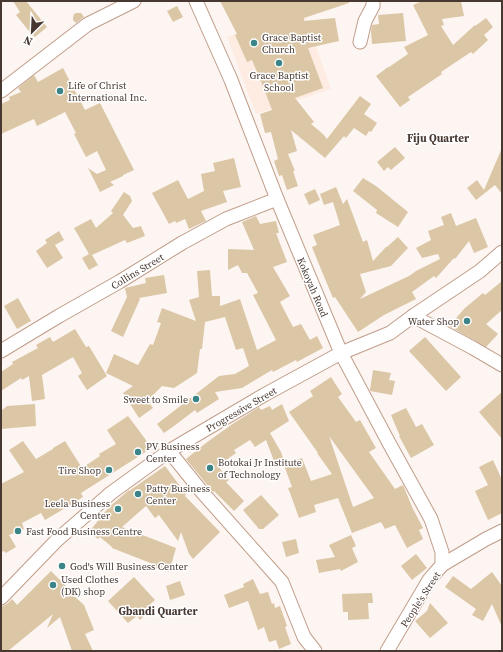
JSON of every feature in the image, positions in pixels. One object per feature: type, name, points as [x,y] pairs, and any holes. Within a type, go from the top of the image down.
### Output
[{"type":"street","points":[[1,91],[88,24],[134,1]]},
{"type":"street","name":"Kokoyah Road","points":[[196,1],[231,80],[276,199],[341,353],[432,519],[442,552],[442,565]]},
{"type":"street","points":[[360,42],[365,22],[373,6],[373,1]]},
{"type":"street","name":"Collins Street","points":[[1,351],[119,282],[182,243],[226,219],[276,199]]},
{"type":"street","name":"Progressive Street","points":[[1,598],[57,540],[111,493],[169,451],[264,395],[341,353],[390,333],[480,271],[502,252]]},
{"type":"street","points":[[413,316],[502,365]]},
{"type":"street","points":[[169,451],[202,492],[282,582],[304,637],[315,651]]},
{"type":"street","name":"People's Street","points":[[387,651],[430,580],[442,565],[502,531]]},
{"type":"shaded area","name":"Grace Baptist School","points":[[304,13],[331,89],[256,114],[227,37],[262,23]]},
{"type":"building","points":[[13,1],[26,1],[47,27],[35,37],[33,36],[16,15],[20,12]]},
{"type":"building","points":[[220,1],[349,1],[349,3],[304,18],[304,21],[335,18],[339,41],[308,48],[323,88],[295,98],[314,122],[311,124],[327,139],[360,96],[371,104],[364,114],[377,123],[371,132],[369,131],[366,136],[354,128],[346,138],[344,136],[325,158],[291,130],[297,151],[288,154],[295,171],[293,171],[298,186],[287,190],[282,175],[279,176],[274,161],[278,159],[271,132],[265,133],[260,114],[272,110],[252,60],[247,62],[235,35],[237,34]]},
{"type":"building","points":[[422,1],[461,1],[464,16],[442,19],[444,25],[441,26],[453,45],[475,25],[486,18],[493,27],[484,35],[488,40],[473,54],[471,52],[441,72],[442,74],[408,97],[410,100],[400,107],[376,76],[408,54],[404,47],[428,35],[413,5]]},
{"type":"building","points":[[177,6],[183,17],[173,22],[167,11]]},
{"type":"building","points":[[81,13],[84,17],[76,23],[73,18],[74,14]]},
{"type":"building","points":[[403,13],[406,41],[372,44],[372,25],[379,24],[378,15]]},
{"type":"building","points":[[63,68],[85,110],[100,103],[134,170],[110,182],[114,185],[100,192],[88,168],[97,174],[106,170],[97,151],[86,157],[65,112],[37,126],[34,119],[1,134],[1,104],[10,100],[9,97],[21,92],[18,88],[34,75],[38,82]]},
{"type":"building","points":[[395,147],[405,158],[391,170],[388,167],[384,171],[377,162]]},
{"type":"building","points":[[502,148],[502,194],[495,185],[476,200],[467,188],[477,180],[484,190]]},
{"type":"building","points":[[234,158],[241,187],[223,191],[227,202],[201,211],[206,221],[189,229],[185,219],[169,224],[152,193],[178,180],[188,199],[204,191],[201,174],[215,171],[213,163]]},
{"type":"building","points":[[363,178],[376,186],[408,212],[398,227],[376,213],[377,210],[353,191]]},
{"type":"building","points":[[336,187],[343,204],[347,199],[363,242],[367,240],[373,261],[398,237],[408,248],[391,266],[360,274],[366,292],[360,299],[409,276],[440,259],[438,254],[422,258],[416,248],[431,240],[428,231],[444,225],[441,217],[451,213],[456,226],[476,218],[488,247],[474,253],[469,241],[455,259],[454,258],[436,278],[434,276],[412,292],[416,299],[384,315],[358,332],[335,297],[333,298],[312,247],[317,245],[313,235],[340,225],[333,202],[324,205],[320,194]]},
{"type":"building","points":[[315,189],[320,200],[309,205],[304,194]]},
{"type":"building","points":[[124,192],[130,196],[132,201],[123,215],[133,228],[141,226],[145,236],[127,243],[125,240],[92,255],[98,265],[89,270],[82,258],[89,254],[74,228],[91,219],[96,228],[113,213],[111,211]]},
{"type":"building","points":[[256,216],[260,224],[276,221],[279,233],[276,233],[287,262],[273,267],[290,296],[280,302],[293,327],[301,324],[310,340],[317,336],[323,348],[297,362],[296,360],[273,372],[272,370],[242,388],[215,392],[219,399],[197,413],[195,410],[164,433],[157,424],[219,376],[235,374],[249,366],[243,348],[236,350],[225,317],[205,322],[202,349],[200,349],[197,373],[174,388],[162,386],[149,399],[153,408],[139,418],[123,393],[133,386],[106,373],[114,354],[138,365],[150,344],[153,345],[161,323],[157,322],[162,308],[196,321],[189,300],[199,297],[197,271],[210,270],[212,296],[220,296],[220,306],[240,299],[257,350],[276,340],[253,295],[258,293],[247,273],[242,273],[238,265],[228,270],[228,249],[254,250],[242,222]]},
{"type":"building","points":[[59,231],[64,240],[55,245],[63,258],[47,268],[36,251],[47,243],[45,240]]},
{"type":"building","points":[[164,275],[167,293],[139,298],[140,299],[123,337],[111,331],[127,297],[125,288],[146,283],[145,278]]},
{"type":"building","points":[[502,281],[502,310],[486,324],[498,334],[486,347],[449,326],[465,308],[483,293],[485,295]]},
{"type":"building","points":[[18,298],[31,321],[17,329],[4,306]]},
{"type":"building","points":[[75,329],[86,347],[89,346],[107,376],[87,390],[78,376],[82,373],[73,357],[42,375],[45,399],[32,401],[29,376],[22,380],[21,378],[1,391],[1,372],[13,364],[12,362],[38,348],[36,345],[50,337],[53,342]]},
{"type":"building","points":[[425,337],[461,377],[446,391],[409,351]]},
{"type":"building","points":[[373,370],[391,373],[389,380],[395,381],[392,395],[370,391]]},
{"type":"building","points":[[331,377],[342,394],[338,397],[356,422],[360,420],[376,448],[369,452],[395,489],[403,485],[423,528],[419,530],[423,539],[407,548],[395,525],[385,529],[381,522],[352,533],[338,498],[314,505],[316,512],[299,518],[288,488],[292,487],[284,465],[302,458],[311,481],[332,474],[289,412],[313,396],[310,391]],"holes":[[[329,436],[374,498],[353,507]]]},
{"type":"building","points":[[502,392],[502,439],[479,412]]},
{"type":"building","points":[[35,404],[36,426],[1,429],[1,411],[7,406]]},
{"type":"building","points":[[282,404],[289,421],[270,433],[283,458],[274,461],[266,440],[255,447],[250,440],[234,450],[236,453],[218,466],[229,480],[226,482],[244,501],[234,511],[214,491],[213,492],[186,459],[231,425],[259,407],[261,410],[270,406],[272,410]]},
{"type":"building","points":[[406,408],[416,427],[422,424],[434,445],[411,458],[399,436],[391,415]]},
{"type":"building","points":[[128,416],[152,448],[81,493],[83,497],[45,520],[41,513],[22,523],[24,529],[9,535],[16,547],[6,553],[4,551],[1,552],[1,484],[24,472],[9,450],[23,441],[36,459],[65,441],[82,468],[100,456],[99,454],[116,444],[107,430]]},
{"type":"building","points":[[493,460],[502,480],[502,513],[488,520],[475,491],[488,485],[479,467]]},
{"type":"building","points":[[165,466],[186,494],[185,496],[220,532],[193,559],[189,554],[181,532],[178,541],[159,515],[155,518],[146,506],[122,527],[176,548],[169,572],[152,567],[153,564],[112,548],[100,537],[98,539],[89,532],[109,507],[129,490]]},
{"type":"building","points":[[261,495],[279,515],[263,529],[259,529],[243,510]]},
{"type":"building","points":[[351,535],[356,546],[352,548],[358,562],[341,571],[340,569],[319,573],[316,560],[335,557],[329,545]]},
{"type":"building","points":[[296,539],[299,553],[286,557],[282,542]]},
{"type":"building","points":[[416,554],[427,568],[412,580],[401,566]]},
{"type":"building","points":[[51,571],[66,586],[64,587],[84,605],[94,630],[85,634],[93,651],[72,651],[60,617],[47,628],[53,614],[8,651],[1,651],[1,607],[12,599],[17,605]]},
{"type":"building","points":[[492,572],[502,586],[502,627],[492,604],[483,621],[472,615],[476,609],[445,587],[453,576],[471,589]]},
{"type":"building","points":[[134,577],[155,600],[145,609],[148,612],[140,620],[137,616],[128,623],[108,601]]},
{"type":"building","points":[[253,579],[260,594],[268,592],[275,608],[280,606],[291,644],[279,649],[276,640],[269,642],[264,627],[258,630],[248,601],[229,608],[224,595],[244,587],[243,584]]},
{"type":"building","points":[[180,581],[185,595],[170,600],[166,586]]},
{"type":"building","points":[[372,593],[373,603],[368,603],[369,619],[348,620],[348,612],[343,612],[342,594]]},
{"type":"building","points":[[430,603],[448,623],[430,638],[415,621],[427,611]]},
{"type":"place","name":"Grace Baptist Church","points":[[254,43]]},
{"type":"place","name":"Grace Baptist School","points":[[279,63]]},
{"type":"place","name":"Life of Christ International Inc.","points":[[60,91]]},
{"type":"place","name":"Water Shop","points":[[467,321]]},
{"type":"place","name":"Sweet to Smile","points":[[196,399]]},
{"type":"place","name":"PV Business Center","points":[[138,452]]},
{"type":"place","name":"Botokai Jr Institute of Technology","points":[[210,468]]},
{"type":"place","name":"Tire Shop","points":[[109,470]]},
{"type":"place","name":"Patty Business Center","points":[[138,494]]},
{"type":"place","name":"Leela Business Center","points":[[118,509]]},
{"type":"place","name":"Fast Food Business Centre","points":[[18,531]]},
{"type":"place","name":"God's Will Business Center","points":[[62,566]]},
{"type":"place","name":"Used Clothes (DK) shop","points":[[53,585]]},
{"type":"district","name":"Fiju Quarter","points":[[438,138]]},
{"type":"district","name":"Gbandi Quarter","points":[[158,611]]}]
